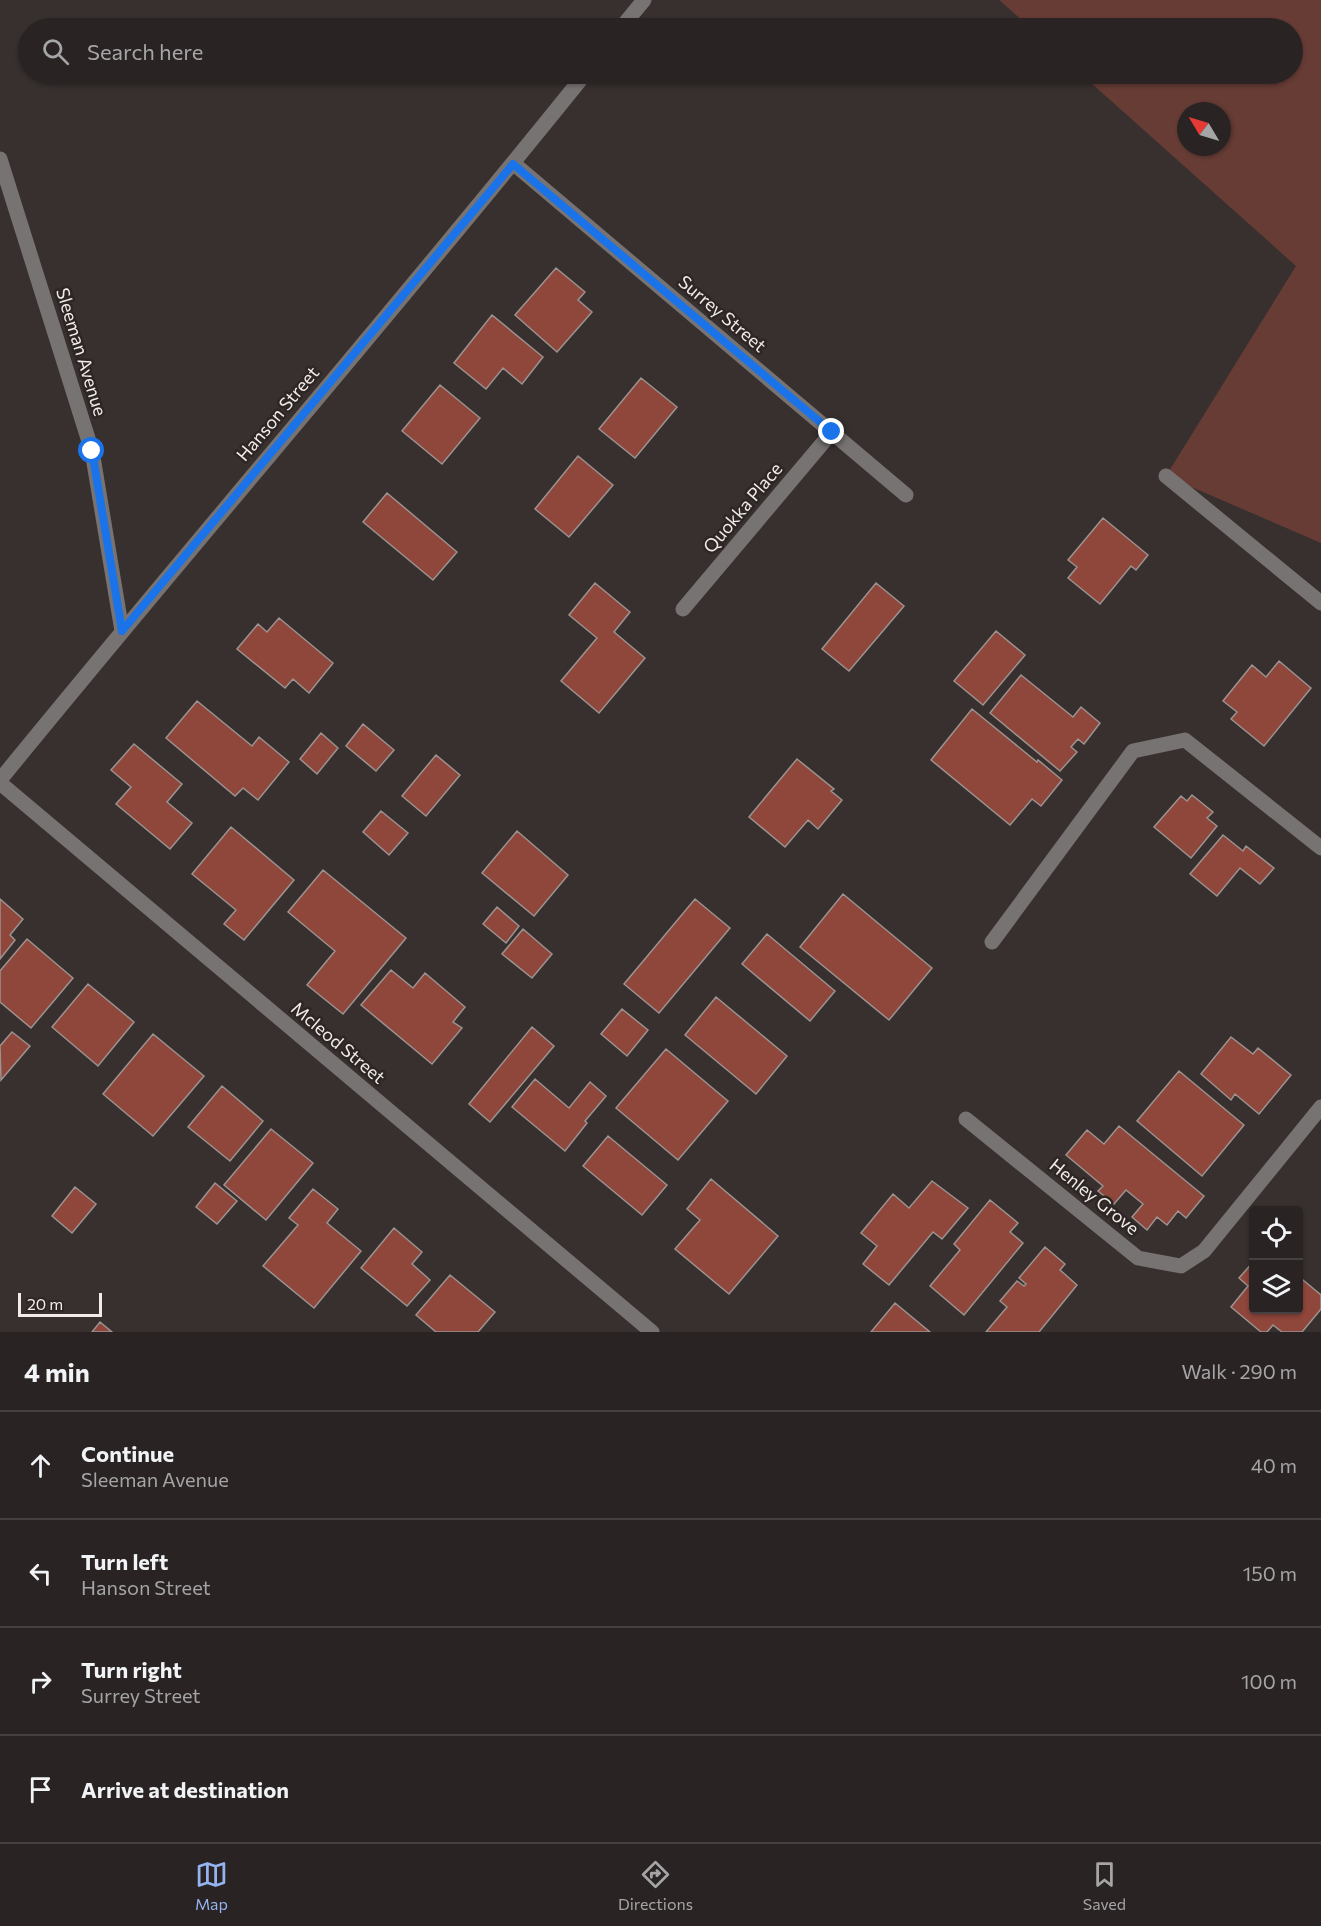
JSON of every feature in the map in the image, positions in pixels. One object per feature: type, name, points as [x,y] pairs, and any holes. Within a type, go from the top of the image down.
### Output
[{"type":"street","points":[[629,18],[644,0]]},
{"type":"street","name":"Hanson Street","points":[[0,782],[122,631],[513,164],[577,84]]},
{"type":"street","name":"Sleeman Avenue","points":[[0,159],[92,451],[122,631]]},
{"type":"street","name":"Surrey Street","points":[[513,164],[906,495]]},
{"type":"street","name":"Quokka Place","points":[[683,609],[832,432]]},
{"type":"street","points":[[1166,476],[1321,603]]},
{"type":"street","points":[[992,942],[1133,751],[1185,740],[1321,848]]},
{"type":"street","name":"Mcleod Street","points":[[0,782],[652,1332]]},
{"type":"street","name":"Henley Grove","points":[[966,1119],[1138,1258],[1181,1266],[1204,1251],[1321,1107]]},
{"type":"shaded area","points":[[999,0],[1321,0],[1321,543],[1166,476],[1296,266],[1092,84],[1303,84],[1303,18],[1020,18]]},
{"type":"building","points":[[556,268],[585,292],[578,300],[592,312],[557,352],[515,315]]},
{"type":"building","points":[[492,315],[543,357],[522,384],[503,368],[486,389],[454,363]]},
{"type":"building","points":[[641,378],[677,407],[635,458],[599,429]]},
{"type":"building","points":[[440,385],[480,418],[442,464],[402,431]]},
{"type":"building","points":[[578,456],[613,485],[569,537],[535,509]]},
{"type":"building","points":[[387,493],[457,552],[433,580],[363,522]]},
{"type":"building","points":[[1103,518],[1148,555],[1136,570],[1131,566],[1100,604],[1068,578],[1077,567],[1068,560]]},
{"type":"building","points":[[595,583],[630,612],[614,632],[645,658],[599,713],[561,681],[597,638],[569,615]]},
{"type":"building","points":[[876,583],[904,606],[849,671],[822,649]]},
{"type":"building","points":[[279,618],[333,663],[309,693],[293,679],[285,688],[237,649],[258,624],[267,632]]},
{"type":"building","points":[[996,631],[1025,655],[983,705],[954,681]]},
{"type":"building","points":[[1279,661],[1311,688],[1264,746],[1231,719],[1237,712],[1223,701],[1252,665],[1266,677]]},
{"type":"building","points":[[1021,675],[1073,717],[1081,707],[1100,723],[1084,744],[1078,739],[1071,747],[1077,752],[1060,771],[990,713]]},
{"type":"building","points":[[197,701],[252,746],[259,737],[289,762],[258,800],[243,788],[235,796],[166,738]]},
{"type":"building","points":[[972,709],[1062,780],[1041,806],[1032,799],[1010,825],[931,760]]},
{"type":"building","points":[[363,724],[394,750],[376,771],[346,746]]},
{"type":"building","points":[[321,733],[338,748],[317,774],[300,759]]},
{"type":"building","points":[[134,744],[182,784],[167,802],[192,823],[170,849],[116,804],[131,787],[111,770]]},
{"type":"building","points":[[436,755],[460,775],[426,816],[402,796]]},
{"type":"building","points":[[797,759],[834,789],[831,791],[842,800],[818,829],[808,820],[785,847],[749,817]]},
{"type":"building","points":[[1192,795],[1213,812],[1207,818],[1217,826],[1191,858],[1154,827],[1181,796],[1187,801]]},
{"type":"building","points":[[381,811],[408,833],[389,855],[363,832]]},
{"type":"building","points":[[231,827],[294,880],[244,940],[224,924],[236,910],[192,874]]},
{"type":"building","points":[[517,831],[568,875],[534,916],[482,873]]},
{"type":"building","points":[[1223,835],[1243,851],[1246,846],[1274,868],[1260,884],[1240,868],[1217,896],[1190,874]]},
{"type":"building","points":[[323,870],[406,938],[343,1014],[307,985],[335,951],[288,912]]},
{"type":"building","points":[[843,894],[932,968],[889,1020],[800,947]]},
{"type":"building","points":[[0,899],[23,919],[10,935],[15,940],[0,959]]},
{"type":"building","points":[[695,899],[730,928],[659,1013],[624,984]]},
{"type":"building","points":[[497,907],[519,926],[506,943],[483,924]]},
{"type":"building","points":[[523,929],[552,954],[532,978],[502,954]]},
{"type":"building","points":[[767,934],[835,991],[810,1021],[742,964]]},
{"type":"building","points":[[27,939],[73,978],[31,1028],[0,1002],[0,971]]},
{"type":"building","points":[[391,970],[413,988],[425,973],[465,1007],[453,1022],[462,1028],[432,1064],[361,1005]]},
{"type":"building","points":[[88,984],[134,1022],[98,1066],[52,1027]]},
{"type":"building","points":[[716,997],[787,1056],[756,1094],[685,1035]]},
{"type":"building","points":[[622,1009],[648,1030],[627,1056],[601,1034]]},
{"type":"building","points":[[532,1027],[554,1046],[490,1122],[469,1104]]},
{"type":"building","points":[[12,1032],[30,1046],[1,1080],[0,1046]]},
{"type":"building","points":[[153,1034],[204,1076],[153,1136],[103,1094]]},
{"type":"building","points":[[1231,1037],[1253,1054],[1258,1048],[1291,1075],[1259,1114],[1235,1094],[1231,1100],[1201,1074]]},
{"type":"building","points":[[666,1049],[728,1101],[678,1160],[616,1108]]},
{"type":"building","points":[[1179,1071],[1244,1125],[1202,1176],[1137,1121]]},
{"type":"building","points":[[535,1079],[569,1108],[590,1082],[606,1096],[585,1121],[587,1123],[565,1151],[512,1107]]},
{"type":"building","points":[[222,1086],[263,1121],[230,1161],[188,1127]]},
{"type":"building","points":[[1119,1126],[1204,1196],[1186,1218],[1178,1211],[1167,1225],[1157,1217],[1147,1230],[1132,1217],[1143,1204],[1126,1190],[1114,1204],[1098,1191],[1103,1186],[1066,1155],[1087,1130],[1104,1144]]},
{"type":"building","points":[[271,1129],[313,1163],[266,1220],[224,1185]]},
{"type":"building","points":[[608,1136],[667,1185],[642,1215],[583,1166]]},
{"type":"building","points":[[711,1179],[778,1236],[729,1294],[675,1249],[700,1220],[687,1209]]},
{"type":"building","points":[[932,1181],[968,1208],[942,1239],[933,1232],[889,1285],[863,1264],[877,1246],[861,1233],[893,1194],[909,1208]]},
{"type":"building","points":[[215,1183],[237,1201],[217,1224],[196,1207]]},
{"type":"building","points":[[75,1187],[96,1204],[72,1233],[52,1216]]},
{"type":"building","points":[[313,1189],[338,1209],[327,1223],[361,1251],[314,1308],[263,1266],[298,1225],[289,1218]]},
{"type":"building","points":[[990,1200],[1018,1223],[1010,1232],[1023,1243],[964,1315],[930,1286],[960,1250],[954,1244]]},
{"type":"building","points":[[394,1228],[422,1252],[412,1264],[430,1280],[407,1306],[361,1268]]},
{"type":"building","points":[[1045,1247],[1065,1264],[1060,1270],[1077,1285],[1039,1332],[986,1332],[1007,1307],[1000,1301],[1017,1281],[1024,1286],[1026,1284],[1019,1278]]},
{"type":"building","points":[[1249,1267],[1249,1314],[1303,1314],[1303,1280],[1321,1295],[1321,1309],[1302,1332],[1282,1332],[1273,1325],[1267,1332],[1261,1332],[1231,1307],[1248,1286],[1239,1278]]},
{"type":"building","points":[[450,1275],[495,1312],[478,1332],[436,1332],[416,1315]]},
{"type":"building","points":[[895,1303],[930,1332],[871,1332]]},
{"type":"building","points":[[100,1322],[112,1332],[92,1332]]},
{"type":"route","points":[[92,451],[122,631],[513,164],[832,432]]}]
